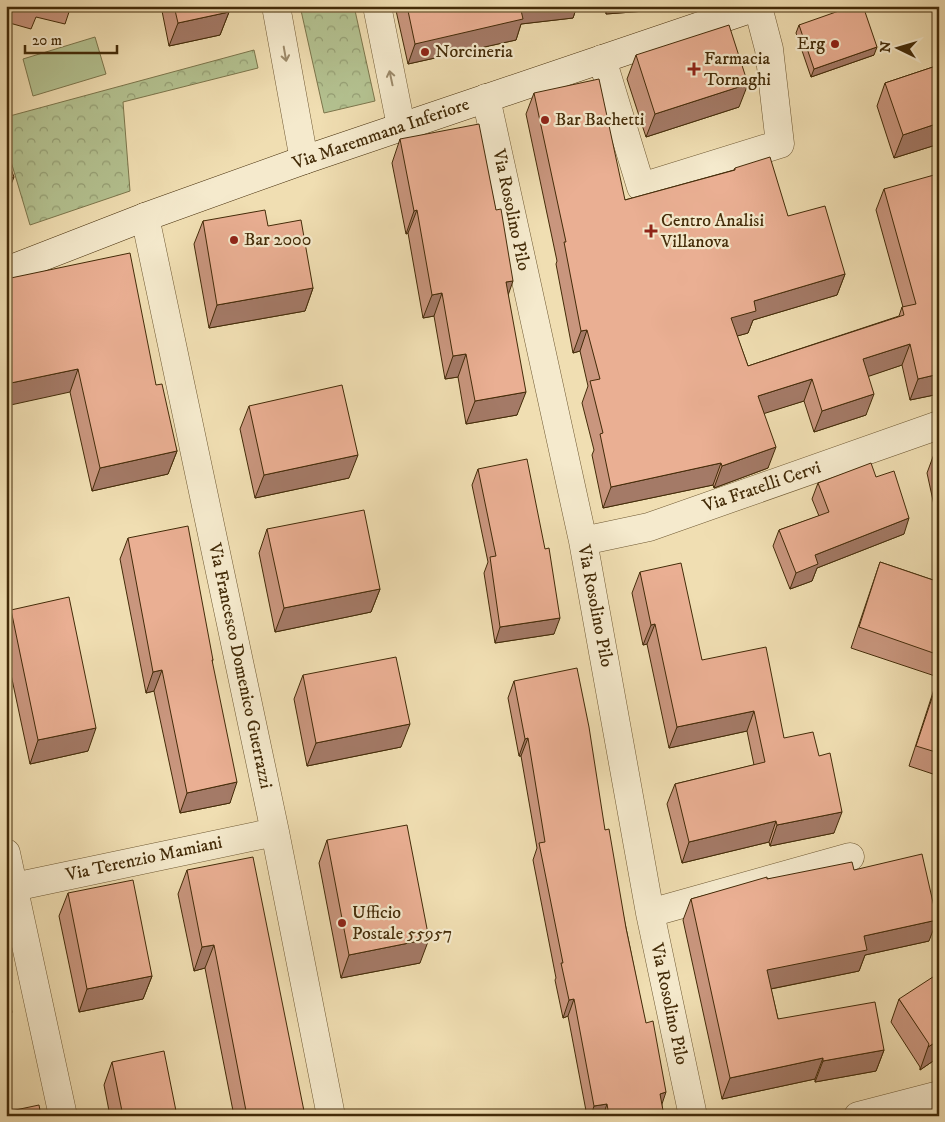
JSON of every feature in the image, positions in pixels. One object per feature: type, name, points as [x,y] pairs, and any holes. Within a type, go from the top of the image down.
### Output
[{"type":"street","points":[[276,6],[304,160]]},
{"type":"street","points":[[376,6],[401,126]]},
{"type":"street","points":[[602,59],[641,187],[780,144],[769,49],[758,6]]},
{"type":"street","name":"Via Maremmana Inferiore","points":[[6,271],[145,217],[304,160],[758,6]]},
{"type":"street","name":"Via Rosolino Pilo","points":[[486,98],[583,541],[650,913],[693,1116]]},
{"type":"street","name":"Via Francesco Domenico Guerrazzi","points":[[145,217],[275,832],[331,1116]]},
{"type":"street","name":"Via Fratelli Cervi","points":[[583,541],[649,526],[939,424]]},
{"type":"street","name":"Via Terenzio Mamiani","points":[[14,887],[275,832]]},
{"type":"street","points":[[6,853],[63,1116]]},
{"type":"street","points":[[650,913],[850,856]]},
{"type":"street","points":[[858,1116],[939,1095]]},
{"type":"green space","points":[[300,6],[354,6],[375,101],[324,113]]},
{"type":"green space","points":[[95,37],[106,74],[33,96],[23,59]]},
{"type":"green space","points":[[254,50],[258,68],[123,102],[130,191],[30,225],[6,145],[6,117]]},
{"type":"building","points":[[174,6],[228,6],[229,12],[178,23]]},
{"type":"building","points":[[407,6],[520,6],[523,19],[415,44]]},
{"type":"building","name":"Erg","points":[[853,6],[863,6],[877,47],[814,69],[799,25]]},
{"type":"building","points":[[729,25],[748,84],[655,114],[636,55]]},
{"type":"building","points":[[939,65],[939,123],[903,135],[885,83]]},
{"type":"building","points":[[599,79],[625,200],[735,170],[735,168],[770,157],[788,216],[825,206],[845,274],[754,301],[756,311],[731,318],[748,366],[904,315],[902,307],[916,304],[884,189],[934,175],[936,181],[939,180],[939,374],[918,379],[910,344],[863,359],[874,394],[822,411],[812,379],[758,396],[776,447],[722,466],[721,463],[611,487],[600,434],[603,433],[590,381],[600,379],[587,330],[581,331],[564,242],[566,242],[534,93]]},
{"type":"building","points":[[479,124],[496,210],[501,209],[513,281],[506,282],[526,392],[475,401],[466,354],[453,356],[442,293],[432,295],[417,210],[414,211],[400,139]]},
{"type":"building","points":[[6,156],[14,177],[6,180]]},
{"type":"building","points":[[265,210],[268,226],[301,220],[313,288],[217,305],[203,221]]},
{"type":"building","points":[[130,253],[156,385],[162,384],[177,451],[100,468],[78,369],[6,384],[6,279]]},
{"type":"building","points":[[342,385],[358,455],[264,475],[249,406]]},
{"type":"building","points":[[939,452],[939,476],[934,454]]},
{"type":"building","points":[[527,459],[545,549],[549,548],[560,618],[500,627],[490,557],[496,556],[478,469]]},
{"type":"building","points":[[871,463],[876,477],[894,471],[909,518],[815,555],[818,564],[796,573],[779,530],[829,512],[818,483]]},
{"type":"building","points":[[364,510],[380,589],[284,608],[267,529]]},
{"type":"building","points":[[188,526],[212,660],[237,782],[187,793],[162,670],[153,672],[128,538]]},
{"type":"building","points":[[880,562],[939,582],[939,655],[859,627]]},
{"type":"building","points":[[681,563],[702,660],[766,647],[784,738],[813,732],[819,756],[830,753],[842,812],[777,825],[776,821],[689,842],[675,784],[765,762],[754,711],[677,727],[655,624],[651,625],[640,572]]},
{"type":"building","points":[[69,597],[96,728],[38,740],[11,610]]},
{"type":"building","points":[[396,657],[410,724],[316,743],[303,675]]},
{"type":"building","points":[[577,668],[589,727],[605,830],[609,829],[626,928],[646,1023],[653,1021],[666,1092],[660,1094],[664,1116],[609,1116],[607,1104],[594,1106],[574,999],[569,1000],[561,963],[563,963],[539,843],[545,842],[528,738],[525,739],[514,681]]},
{"type":"building","points":[[939,677],[939,753],[916,746]]},
{"type":"building","points":[[407,825],[429,939],[349,955],[327,840]]},
{"type":"building","points":[[922,854],[937,920],[864,936],[867,950],[767,970],[778,1019],[875,1002],[884,1050],[823,1061],[823,1058],[730,1078],[691,899],[767,877],[767,879],[852,862],[854,870]]},
{"type":"building","points":[[253,857],[305,1116],[247,1116],[214,945],[202,947],[187,870]]},
{"type":"building","points":[[133,880],[152,976],[87,989],[68,893]]},
{"type":"building","points":[[939,973],[939,1040],[928,1047],[929,1044],[899,999]]},
{"type":"building","points":[[6,981],[12,1012],[6,1013]]},
{"type":"building","points":[[164,1051],[177,1116],[123,1116],[112,1062]]},
{"type":"building","points":[[39,1105],[41,1116],[6,1116],[6,1112]]},
{"type":"place","name":"Erg","points":[[835,44]]},
{"type":"place","name":"Norcineria","points":[[425,52]]},
{"type":"place","name":"Farmacia Tornaghi","points":[[694,69]]},
{"type":"place","name":"Bar Bachetti","points":[[545,120]]},
{"type":"place","name":"Centro Analisi Villanova","points":[[651,231]]},
{"type":"place","name":"Bar 2000","points":[[234,240]]},
{"type":"place","name":"Ufficio Postale 55957","points":[[342,923]]}]
